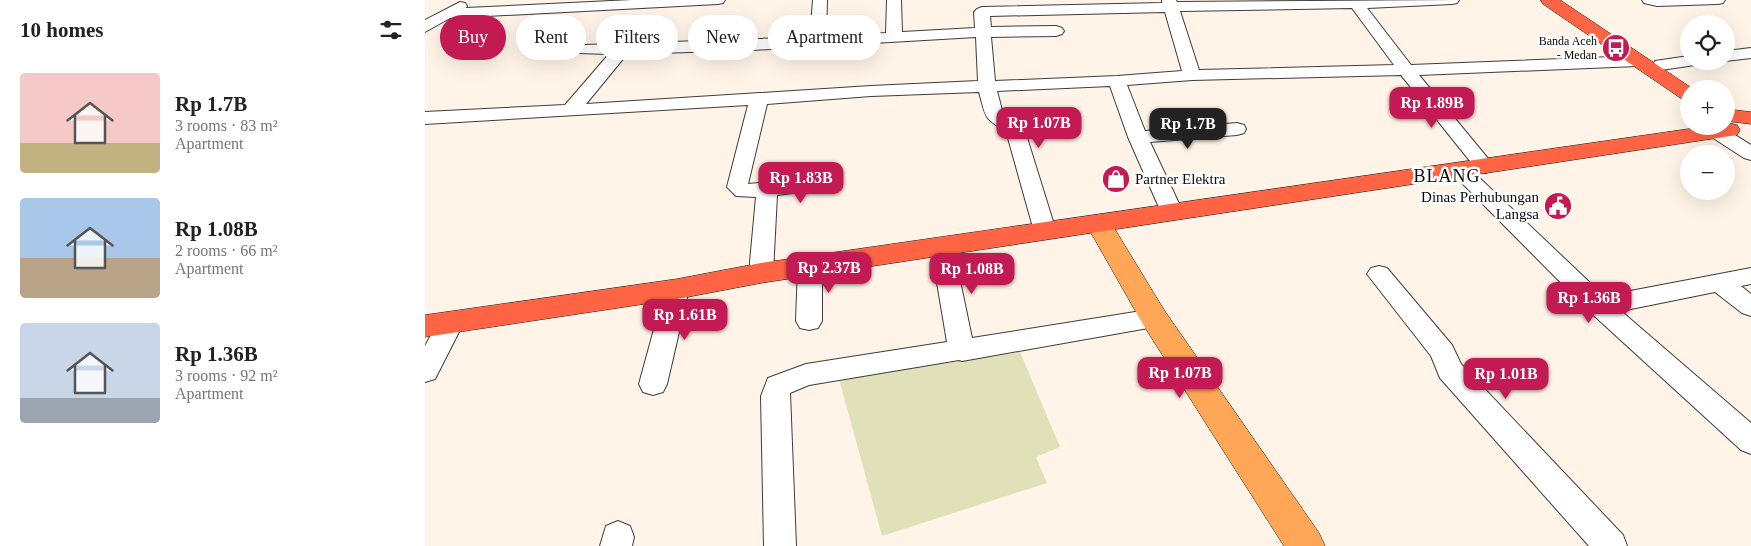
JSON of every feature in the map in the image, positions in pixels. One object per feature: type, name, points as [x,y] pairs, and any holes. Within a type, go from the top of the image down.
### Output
[{"type":"highway","points":[[1549,0],[1680,89]]},
{"type":"highway","points":[[1564,0],[1687,80]]},
{"type":"highway","points":[[425,326],[677,289],[761,273],[1473,169],[1680,134]]},
{"type":"main road","points":[[1099,224],[1154,318],[1306,546]]},
{"type":"street","points":[[433,21],[470,0]]},
{"type":"street","points":[[433,21],[718,0]]},
{"type":"street","points":[[820,15],[821,0]]},
{"type":"street","points":[[894,0],[894,38]]},
{"type":"street","points":[[1045,231],[1015,128],[995,117],[987,86],[982,32],[982,6],[1052,12],[1170,3],[1452,0]]},
{"type":"street","points":[[1649,0],[1657,2],[1718,0]]},
{"type":"street","points":[[1354,2],[1406,70],[1473,169],[1599,306],[1751,441]]},
{"type":"street","points":[[1170,3],[1192,75]]},
{"type":"street","points":[[881,39],[982,32],[1056,31]]},
{"type":"street","points":[[678,46],[768,43]]},
{"type":"street","points":[[1735,55],[1751,53]]},
{"type":"street","points":[[570,111],[612,60]]},
{"type":"street","points":[[425,118],[570,111],[759,98],[1117,81],[1192,75],[1406,70],[1637,61]]},
{"type":"street","points":[[1661,65],[1680,62]]},
{"type":"street","points":[[1117,81],[1138,137],[1172,212]]},
{"type":"street","points":[[759,98],[737,187],[743,191],[767,190],[832,182]]},
{"type":"street","points":[[1735,125],[1751,154]]},
{"type":"street","points":[[1138,137],[1237,130]]},
{"type":"street","points":[[761,273],[767,190]]},
{"type":"street","points":[[942,247],[962,351]]},
{"type":"street","points":[[809,321],[810,266]]},
{"type":"street","points":[[1379,274],[1443,352],[1450,370],[1611,546]]},
{"type":"street","points":[[1599,306],[1751,276]]},
{"type":"street","points":[[1719,283],[1751,307]]},
{"type":"street","points":[[653,384],[677,289]]},
{"type":"street","points":[[780,546],[775,396],[778,386],[806,375],[962,351],[1154,318]]},
{"type":"street","points":[[425,371],[451,322]]},
{"type":"green space","points":[[1020,352],[1060,447],[1036,457],[1047,483],[882,536],[839,379]]},
{"type":"place","name":"Banda Aceh - Medan","points":[[1616,48]]},
{"type":"place","name":"Partner Elektra","points":[[1116,179]]},
{"type":"place","name":"Dinas Perhubungan Langsa","points":[[1558,206]]},
{"type":"district","name":"BLANG","points":[[1447,176]]}]
